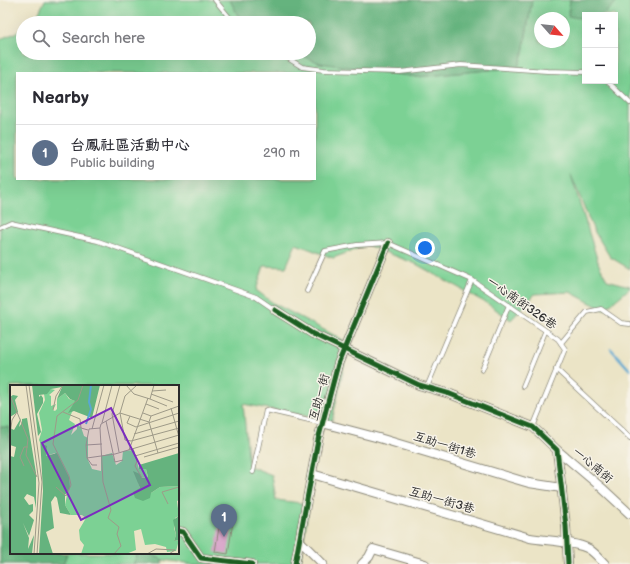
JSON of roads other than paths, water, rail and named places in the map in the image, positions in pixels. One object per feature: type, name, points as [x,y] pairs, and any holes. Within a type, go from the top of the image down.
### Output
[{"type":"street","name":"互助一街","points":[[295,564],[322,423],[343,349],[388,243]]},
{"type":"street","points":[[274,310],[313,334],[427,387],[450,394],[533,427]]},
{"type":"street","name":"互助一街1巷","points":[[322,423],[529,483],[562,488]]},
{"type":"street","name":"一心南街","points":[[533,427],[630,514]]},
{"type":"street","points":[[557,450],[562,488],[568,564]]},
{"type":"street","name":"互助一街3巷","points":[[312,474],[530,538],[567,544],[575,543],[590,550],[605,564]]},
{"type":"street","points":[[179,531],[183,532],[201,558],[252,564]]},
{"type":"street","points":[[300,541],[323,564]]},
{"type":"street","points":[[362,564],[369,557],[373,549],[425,564]]},
{"type":"lane","points":[[215,0],[228,16]]},
{"type":"lane","points":[[291,60],[302,67],[324,70],[400,72],[462,65],[582,72]]},
{"type":"lane","points":[[610,84],[630,103]]},
{"type":"lane","points":[[0,227],[11,222],[98,241],[256,296],[274,310]]},
{"type":"lane","points":[[307,291],[324,251],[357,245],[388,243]]},
{"type":"lane","name":"一心南街326巷","points":[[388,243],[472,280],[558,339],[565,349],[533,427]]},
{"type":"lane","points":[[427,387],[472,280]]},
{"type":"lane","points":[[482,370],[509,305]]},
{"type":"lane","points":[[561,343],[587,312],[600,309],[620,323],[630,324]]},
{"type":"lane","points":[[523,386],[546,332]]},
{"type":"lane","points":[[556,369],[630,438]]},
{"type":"lane","points":[[253,472],[266,410],[322,423]]},
{"type":"waterway","points":[[611,349],[630,370]]},
{"type":"place","name":"台鳳社區活動中心","points":[[224,537]]}]
